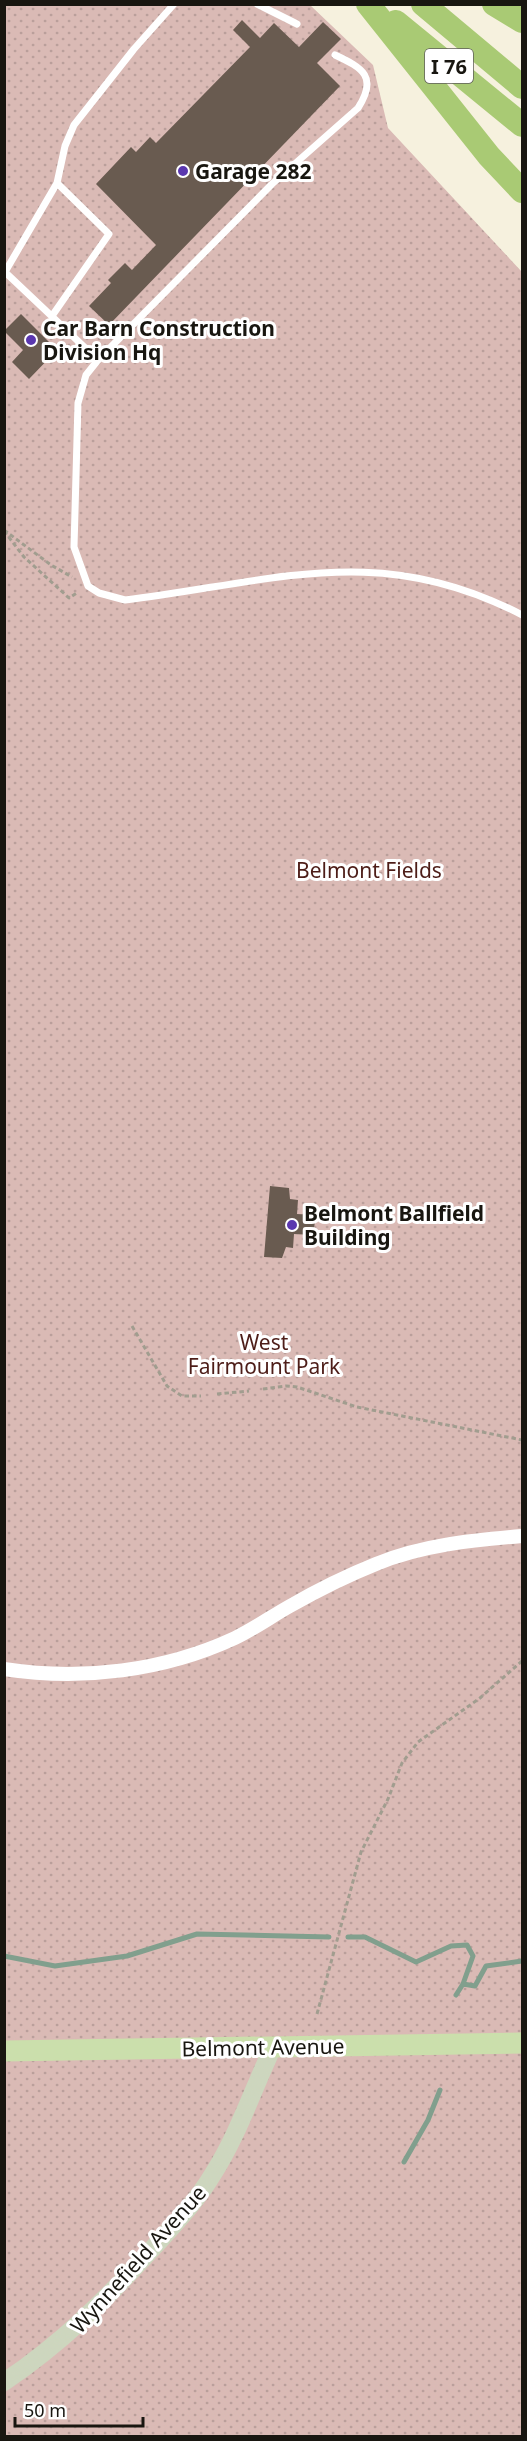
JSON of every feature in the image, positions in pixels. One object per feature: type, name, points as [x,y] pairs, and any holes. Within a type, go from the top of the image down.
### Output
[{"type":"highway","points":[[368,4],[489,156],[522,191]]},
{"type":"highway","name":"I 76","points":[[376,4],[522,125]]},
{"type":"highway","name":"I 76","points":[[423,4],[522,87]]},
{"type":"highway","points":[[494,4],[522,21]]},
{"type":"main road","name":"Belmont Avenue","points":[[4,2051],[522,2043]]},
{"type":"street","points":[[4,1669],[80,1674],[126,1670],[162,1663],[237,1637],[317,1590],[377,1563],[425,1549],[522,1536]]},
{"type":"street","name":"Wynnefield Avenue","points":[[4,2382],[64,2338],[96,2309],[196,2199],[213,2175],[230,2143],[273,2047]]},
{"type":"lane","points":[[98,360],[5,272],[57,183],[65,146],[74,125],[174,4]]},
{"type":"lane","points":[[258,4],[297,24]]},
{"type":"lane","points":[[335,55],[359,66],[366,74],[365,97],[358,108],[272,184],[98,360],[86,375],[80,389],[75,436],[74,547],[80,570],[88,586],[112,598],[125,600],[318,571],[385,572],[439,581],[497,602],[522,615]]},
{"type":"lane","points":[[52,316],[109,234],[57,183]]},
{"type":"path","points":[[4,530],[51,565],[88,586]]},
{"type":"path","points":[[4,530],[24,557],[69,598]]},
{"type":"path","points":[[132,1326],[167,1386],[182,1396],[201,1396]]},
{"type":"path","points":[[263,1389],[297,1387],[357,1407],[522,1440]]},
{"type":"path","points":[[217,1394],[249,1391]]},
{"type":"path","points":[[317,2014],[361,1852],[388,1799],[402,1763],[418,1742],[480,1698],[522,1661]]},
{"type":"green space","name":"West Fairmount Park","points":[[5,5],[310,5],[373,65],[388,128],[522,272],[522,2436],[5,2436]]},
{"type":"building","name":"Garage 282","points":[[242,20],[260,38],[274,23],[299,47],[323,22],[341,39],[317,63],[340,86],[109,325],[89,306],[111,283],[108,280],[125,263],[132,270],[156,245],[96,184],[131,147],[136,152],[150,137],[156,143],[250,47],[233,30]]},
{"type":"building","name":"Car Barn Construction Division Hq","points":[[21,314],[57,350],[29,379],[12,362],[23,350],[4,331]]},
{"type":"building","name":"Belmont Ballfield Building","points":[[270,1186],[289,1188],[290,1199],[298,1200],[297,1214],[316,1215],[313,1235],[294,1234],[293,1248],[286,1247],[282,1258],[264,1257]]},
{"type":"waterway","points":[[4,1956],[55,1966],[127,1956],[197,1934],[329,1937]]},
{"type":"waterway","points":[[348,1937],[365,1937],[416,1962],[451,1946],[467,1945],[473,1956],[463,1984]]},
{"type":"waterway","points":[[456,1995],[463,1984],[475,1986],[486,1966],[522,1961]]},
{"type":"waterway","points":[[404,2162],[428,2120],[440,2090]]},
{"type":"place","name":"Garage 282","points":[[183,171]]},
{"type":"place","name":"Car Barn Construction Division Hq","points":[[31,340]]},
{"type":"place","name":"Belmont Ballfield Building","points":[[292,1225]]},
{"type":"park label","name":"Belmont Fields","points":[[369,870]]}]
